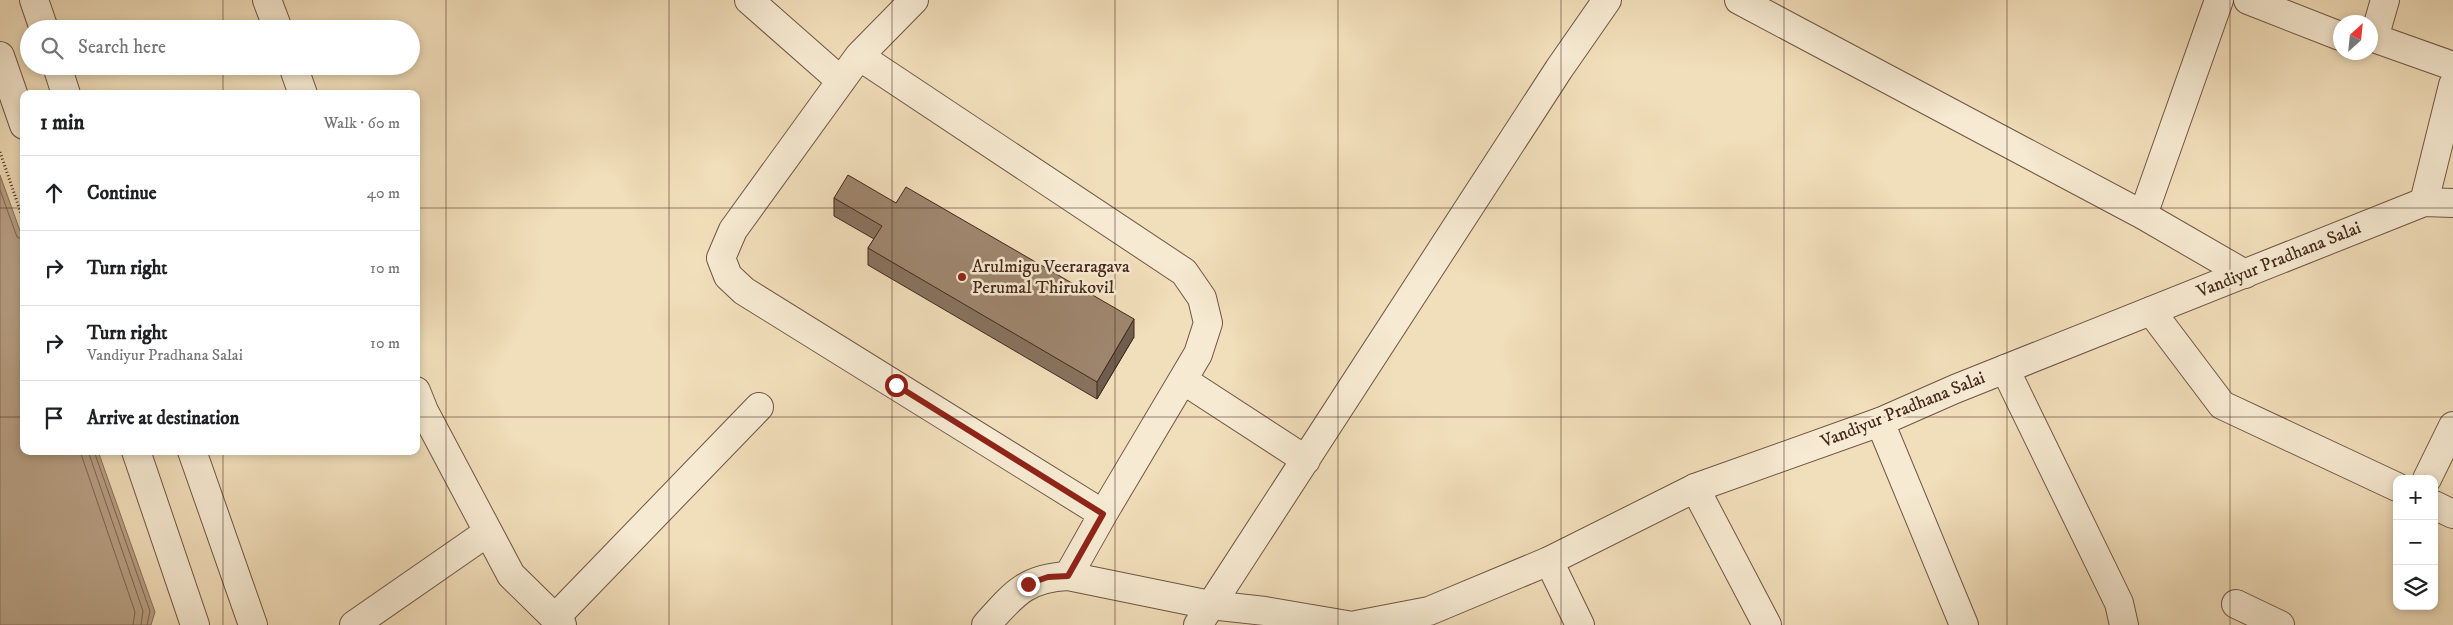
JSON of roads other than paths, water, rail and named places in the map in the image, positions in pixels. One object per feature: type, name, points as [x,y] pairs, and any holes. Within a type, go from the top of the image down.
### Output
[{"type":"street","points":[[34,0],[41,20]]},
{"type":"street","points":[[268,0],[275,20]]},
{"type":"street","points":[[749,0],[841,81]]},
{"type":"street","points":[[914,0],[859,56],[733,230],[721,258],[728,276],[744,290],[1103,514]]},
{"type":"street","points":[[1204,615],[1559,69],[1607,0]]},
{"type":"street","points":[[1739,0],[2143,215],[2245,274]]},
{"type":"street","points":[[2143,215],[2220,0]]},
{"type":"street","points":[[2248,0],[2333,33]]},
{"type":"street","points":[[2378,20],[2385,0]]},
{"type":"street","points":[[2378,40],[2453,66]]},
{"type":"street","points":[[0,56],[20,114]]},
{"type":"street","points":[[859,56],[1184,272],[1202,298],[1208,322],[1198,354],[1068,576]]},
{"type":"street","points":[[59,75],[65,90]]},
{"type":"street","points":[[296,75],[302,90]]},
{"type":"street","points":[[2424,202],[2453,85]]},
{"type":"street","name":"Vandiyur Pradhana Salai","points":[[1356,625],[1428,611],[1549,561],[1695,488],[1880,422],[2005,369],[2424,202],[2453,203]]},
{"type":"street","points":[[2151,311],[2222,406],[2393,485]]},
{"type":"street","points":[[2005,369],[2119,603],[2124,625]]},
{"type":"street","points":[[1183,380],[1306,460]]},
{"type":"street","points":[[420,401],[511,575],[559,621],[759,407]]},
{"type":"street","points":[[1880,422],[1964,625]]},
{"type":"street","points":[[2429,475],[2453,426]]},
{"type":"street","points":[[137,455],[195,625]]},
{"type":"street","points":[[193,455],[253,625]]},
{"type":"street","points":[[1695,488],[1767,625]]},
{"type":"street","points":[[2438,507],[2453,514]]},
{"type":"street","points":[[354,625],[488,532]]},
{"type":"street","points":[[1549,561],[1580,625]]},
{"type":"street","points":[[986,625],[1011,598],[1028,584],[1048,577],[1068,576],[1204,615],[1265,611],[1347,625]]},
{"type":"street","points":[[2236,604],[2280,625]]},
{"type":"water","points":[[0,175],[20,231],[20,455],[99,455],[155,612],[151,625],[0,625]]},
{"type":"place","name":"Arulmigu Veeraragava Perumal Thirukovil","points":[[962,277]]}]
